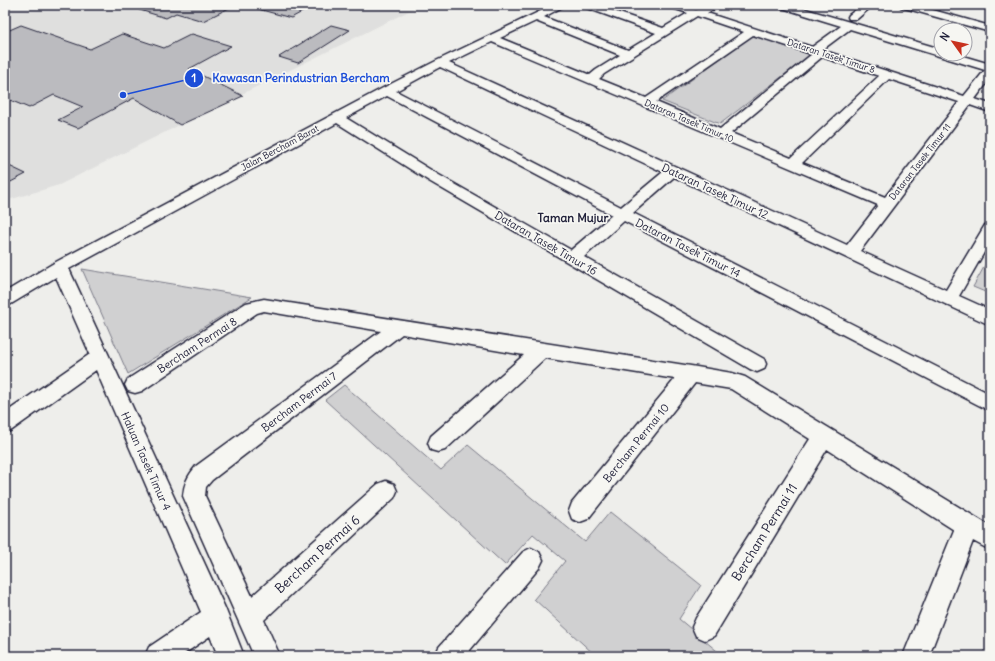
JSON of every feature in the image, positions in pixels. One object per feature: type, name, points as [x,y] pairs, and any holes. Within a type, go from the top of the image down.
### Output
[{"type":"street","name":"Jalan Bercham Barat","points":[[5,300],[60,267],[387,91],[440,63],[561,5]]},
{"type":"street","points":[[587,5],[664,32]]},
{"type":"street","name":"Dataran Tasek Timur 8","points":[[672,5],[990,108]]},
{"type":"street","points":[[591,81],[600,72],[628,54],[695,13],[704,11],[715,5]]},
{"type":"street","points":[[782,5],[933,41]]},
{"type":"street","points":[[812,5],[851,21],[933,50]]},
{"type":"street","points":[[721,135],[817,52],[868,5]]},
{"type":"street","points":[[904,5],[990,29]]},
{"type":"street","points":[[938,14],[949,5]]},
{"type":"street","points":[[535,18],[628,54]]},
{"type":"street","points":[[648,103],[752,31]]},
{"type":"street","name":"Dataran Tasek Timur 10","points":[[491,38],[888,204]]},
{"type":"street","points":[[973,53],[990,58]]},
{"type":"street","points":[[969,62],[990,69]]},
{"type":"street","name":"Dataran Tasek Timur 12","points":[[440,63],[990,318]]},
{"type":"street","name":"Dataran Tasek Timur 11","points":[[850,252],[990,69]]},
{"type":"street","points":[[793,164],[887,74]]},
{"type":"street","name":"Dataran Tasek Timur 14","points":[[387,91],[622,214],[990,403]]},
{"type":"street","name":"Dataran Tasek Timur 16","points":[[337,118],[434,178],[757,364]]},
{"type":"street","points":[[572,258],[673,171]]},
{"type":"street","points":[[950,299],[990,229]]},
{"type":"street","name":"Haluan Tasek Timur 4","points":[[60,267],[101,356],[149,468],[216,617],[231,656]]},
{"type":"street","name":"Bercham Permai 8","points":[[135,386],[252,308],[260,305],[400,326]]},
{"type":"street","points":[[400,326],[735,382],[990,539]]},
{"type":"street","name":"Bercham Permai 7","points":[[249,616],[194,496],[195,484],[198,478],[400,326]]},
{"type":"street","points":[[438,443],[542,350]]},
{"type":"street","points":[[5,424],[101,356]]},
{"type":"street","name":"Bercham Permai 10","points":[[580,511],[691,374]]},
{"type":"street","name":"Bercham Permai 11","points":[[705,627],[823,437]]},
{"type":"street","name":"Bercham Permai 6","points":[[249,616],[386,491]]},
{"type":"street","points":[[916,656],[967,526]]},
{"type":"street","points":[[448,656],[531,560]]},
{"type":"street","points":[[249,616],[267,656]]},
{"type":"street","points":[[158,656],[216,617]]},
{"type":"shaded area","points":[[5,5],[421,5],[59,185],[5,201]]},
{"type":"shaded area","points":[[753,35],[810,55],[720,124],[662,101]]},
{"type":"shaded area","points":[[990,256],[990,294],[973,287]]},
{"type":"shaded area","points":[[82,269],[252,297],[128,374]]},
{"type":"shaded area","points":[[344,385],[441,470],[468,445],[585,542],[610,512],[701,585],[679,619],[723,656],[596,656],[534,599],[565,561],[533,534],[505,565],[325,400]]},
{"type":"building","points":[[134,5],[235,5],[203,21],[176,13],[166,18],[133,8]]},
{"type":"building","points":[[258,5],[315,5],[291,18],[258,9]]},
{"type":"building","points":[[21,25],[90,49],[122,34],[164,48],[192,34],[231,46],[189,69],[243,96],[180,125],[134,98],[78,128],[58,120],[83,107],[54,95],[29,108],[5,98],[5,32]]},
{"type":"building","points":[[331,25],[350,30],[298,63],[279,57]]},
{"type":"building","points":[[5,164],[26,174],[5,185]]},
{"type":"place","name":"Kawasan Perindustrian Bercham","points":[[123,95]]},
{"type":"district","name":"Taman Mujur","points":[[573,218]]}]
